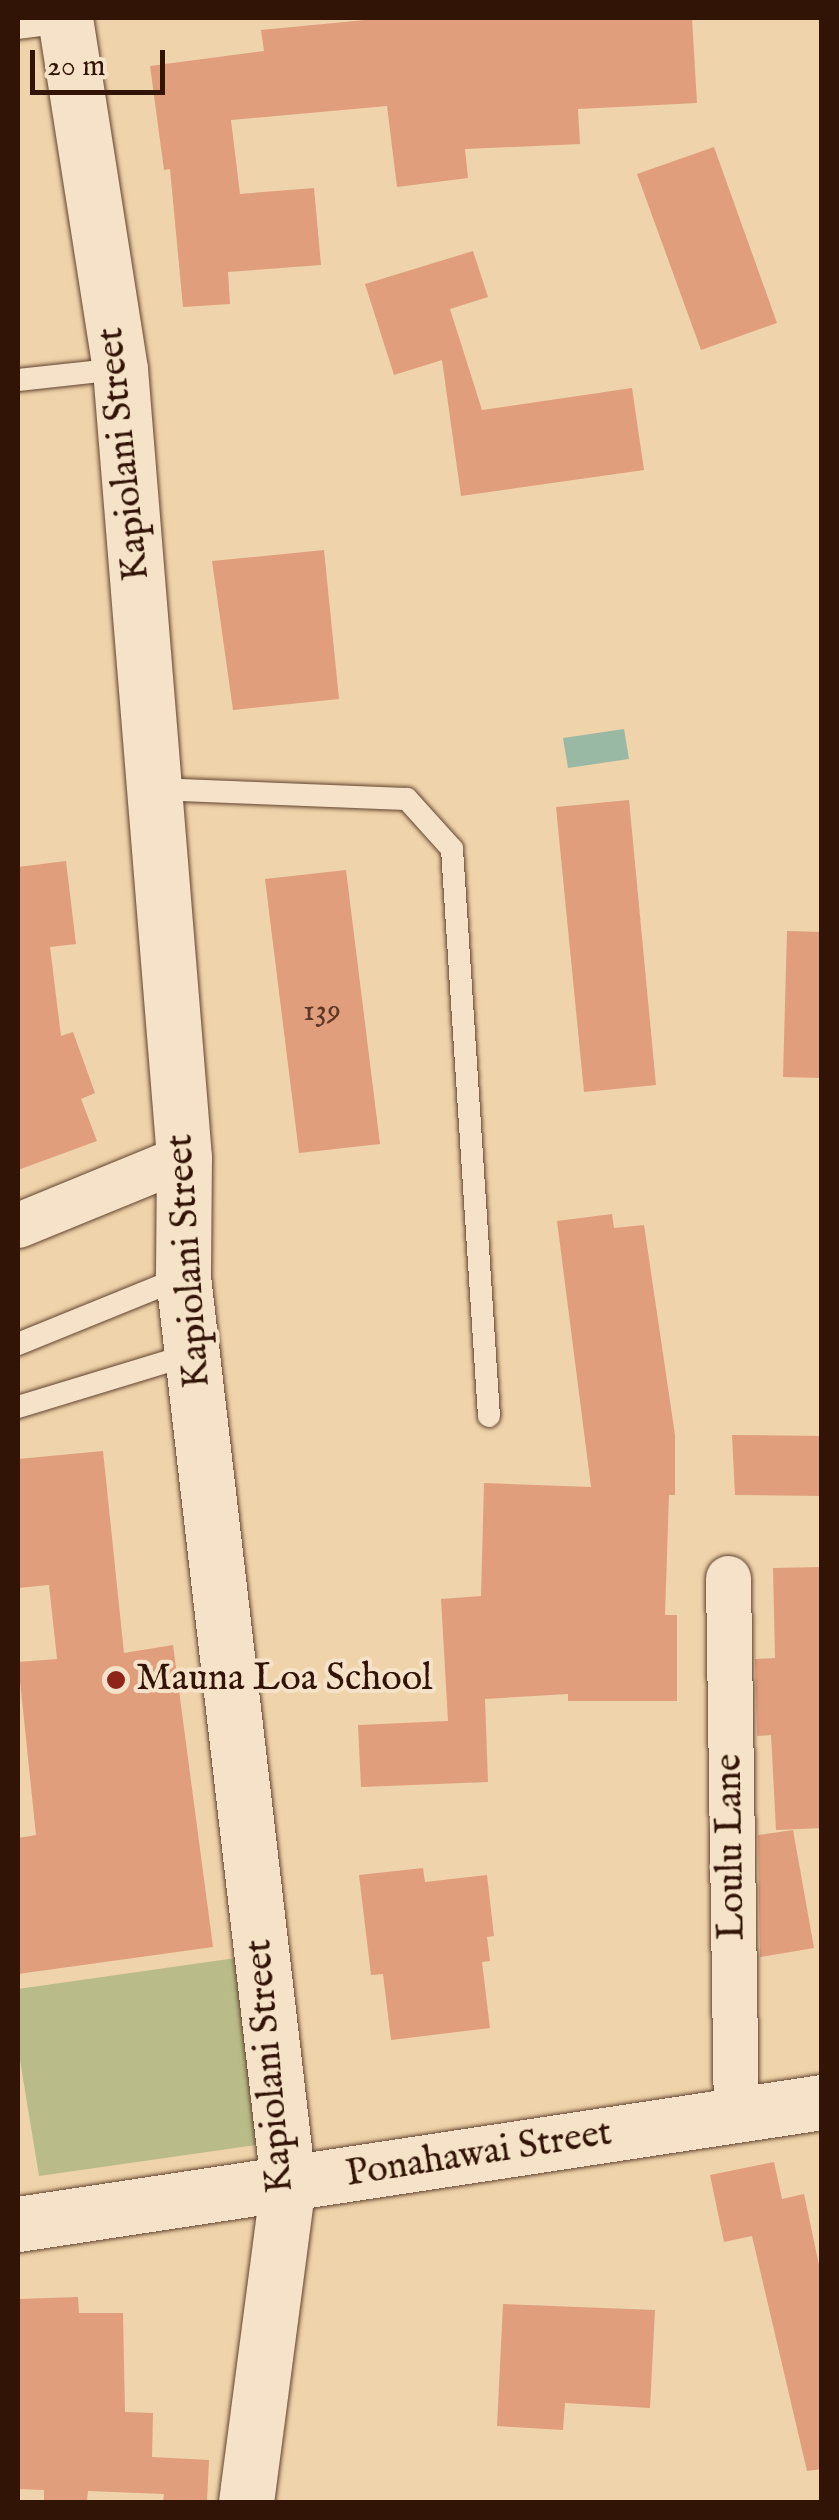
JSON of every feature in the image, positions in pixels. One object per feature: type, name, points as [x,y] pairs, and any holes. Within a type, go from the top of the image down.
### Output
[{"type":"street","name":"Kapiolani Street","points":[[49,23],[120,369],[184,1157],[183,1277],[288,2183],[246,2502]]},
{"type":"street","points":[[18,1225],[184,1157]]},
{"type":"street","name":"Loulu Lane","points":[[728,1578],[736,2116]]},
{"type":"street","name":"Ponahawai Street","points":[[18,2224],[822,2102]]},
{"type":"lane","points":[[18,380],[120,369]]},
{"type":"lane","points":[[154,789],[407,799],[452,850],[490,1416]]},
{"type":"lane","points":[[18,1344],[183,1277]]},
{"type":"lane","points":[[18,1407],[192,1354]]},
{"type":"green space","points":[[243,1957],[270,2143],[39,2176],[18,2048],[18,1989]]},
{"type":"shaded area","points":[[624,729],[629,759],[568,768],[563,738]]},
{"type":"building","points":[[386,18],[692,18],[697,103],[578,109],[580,144],[465,149],[468,178],[397,187],[387,106],[231,120],[240,194],[314,188],[321,265],[228,272],[230,304],[183,307],[170,169],[164,170],[150,66],[264,51],[261,30]]},
{"type":"building","points":[[714,147],[777,323],[701,350],[637,174]]},
{"type":"building","points":[[473,251],[488,297],[450,309],[482,410],[632,388],[644,470],[461,496],[442,360],[394,375],[365,284]]},
{"type":"building","points":[[324,550],[339,699],[233,710],[212,561]]},
{"type":"building","points":[[629,800],[656,1085],[584,1092],[556,807]]},
{"type":"building","points":[[66,861],[76,944],[50,947],[61,1036],[73,1032],[95,1093],[81,1099],[97,1141],[18,1170],[18,867]]},
{"type":"building","points":[[346,870],[380,1144],[299,1153],[265,879]]},
{"type":"building","points":[[787,931],[822,932],[822,1078],[783,1077]]},
{"type":"building","points":[[612,1214],[614,1228],[644,1225],[675,1435],[675,1495],[669,1495],[665,1615],[677,1615],[677,1701],[568,1701],[568,1694],[485,1699],[488,1782],[361,1787],[358,1725],[448,1721],[441,1599],[481,1596],[484,1483],[591,1487],[557,1221]]},
{"type":"building","points":[[732,1435],[822,1436],[822,1496],[735,1495]]},
{"type":"building","points":[[103,1451],[124,1653],[173,1645],[213,1947],[18,1974],[18,1838],[36,1835],[18,1662],[57,1659],[49,1585],[18,1588],[18,1459]]},
{"type":"building","points":[[822,1567],[822,1828],[776,1830],[771,1735],[757,1736],[755,1659],[775,1658],[773,1568]]},
{"type":"building","points":[[793,1830],[814,1948],[760,1957],[758,1835]]},
{"type":"building","points":[[423,1868],[425,1882],[487,1875],[494,1936],[487,1937],[490,1961],[482,1962],[490,2028],[391,2040],[383,1974],[371,1975],[359,1875]]},
{"type":"building","points":[[774,2162],[782,2199],[804,2194],[822,2279],[822,2469],[807,2471],[752,2236],[724,2242],[710,2175]]},
{"type":"building","points":[[78,2297],[79,2313],[123,2313],[125,2412],[153,2413],[152,2457],[209,2460],[207,2502],[163,2502],[164,2494],[88,2491],[87,2502],[44,2502],[44,2490],[18,2489],[18,2299]]},
{"type":"building","points":[[503,2304],[655,2310],[650,2408],[565,2403],[563,2430],[497,2426]]},
{"type":"place","name":"Mauna Loa School","points":[[116,1680]]}]
